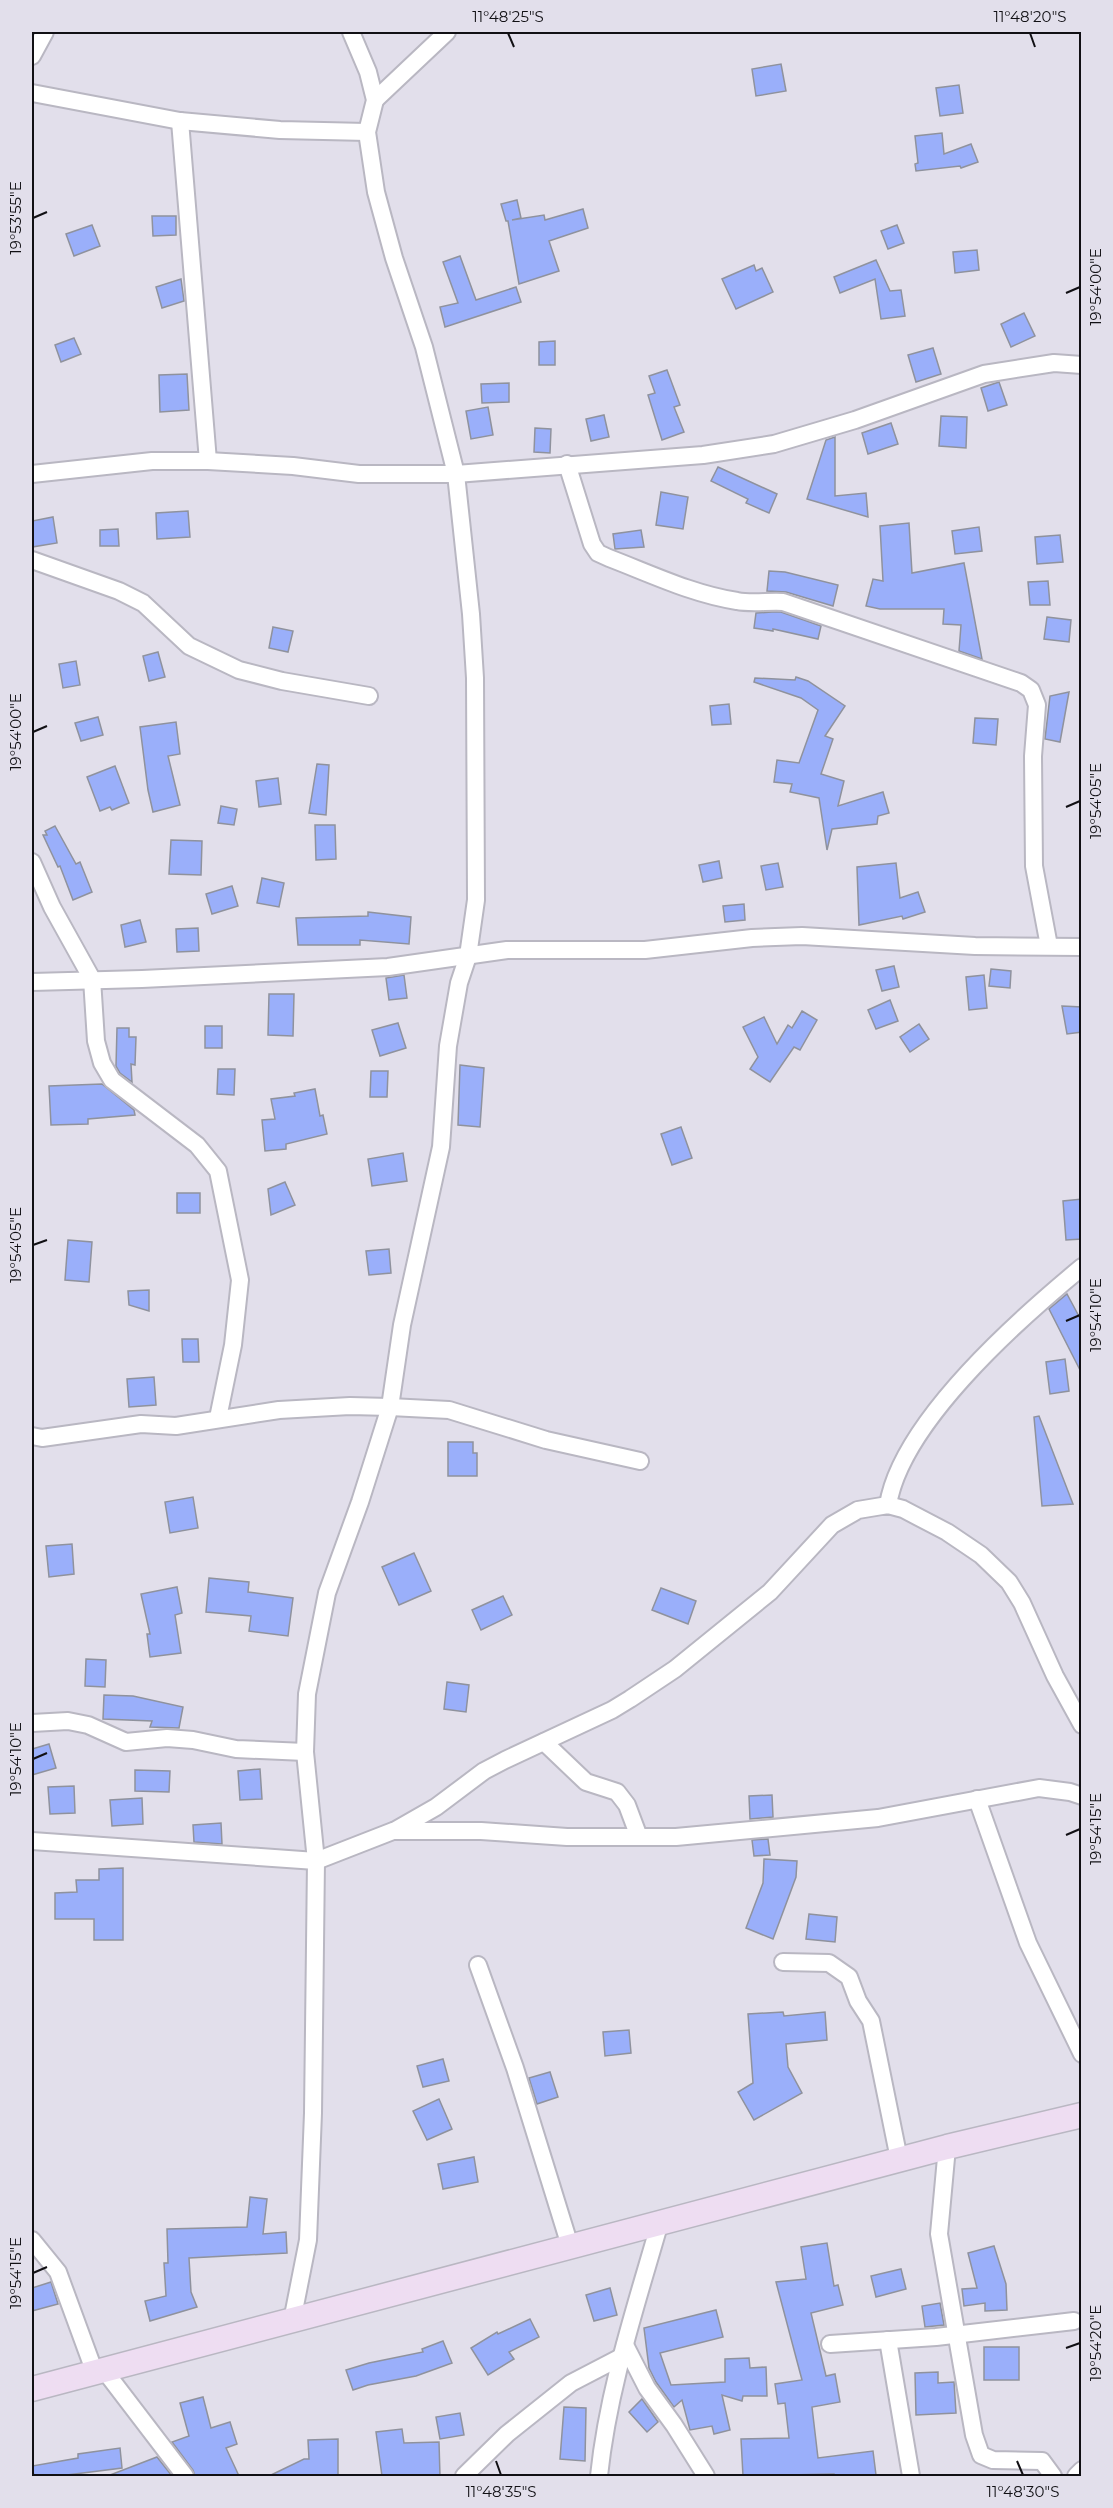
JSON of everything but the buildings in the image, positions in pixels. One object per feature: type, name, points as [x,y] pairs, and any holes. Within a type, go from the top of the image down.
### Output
[{"type":"main road","points":[[32,2389],[947,2146],[1082,2115]]},
{"type":"street","points":[[32,56],[45,32]]},
{"type":"street","points":[[292,2321],[308,2240],[313,2113],[316,1861],[305,1752],[307,1694],[327,1593],[360,1502],[390,1407],[404,1314],[441,1147],[448,1046],[459,983],[468,956],[476,900],[475,678],[471,614],[456,474],[424,347],[394,258],[376,192],[367,132],[375,100],[368,72],[351,32]]},
{"type":"street","points":[[375,100],[447,32]]},
{"type":"street","points":[[32,93],[180,121],[280,130],[367,132]]},
{"type":"street","points":[[180,121],[208,461]]},
{"type":"street","points":[[32,474],[152,461],[208,461],[293,466],[359,474],[456,474],[703,455],[774,444],[855,420],[984,374],[1054,363],[1082,365]]},
{"type":"street","points":[[567,464],[592,544],[598,553],[698,592],[739,602],[765,600],[783,602],[1021,683],[1032,690],[1037,705],[1033,756],[1034,866],[1049,946]]},
{"type":"street","points":[[32,560],[119,591],[143,603],[189,646],[239,670],[282,681],[369,696]]},
{"type":"street","points":[[32,862],[52,908],[92,979],[96,1041],[102,1063],[112,1080],[197,1145],[218,1171],[240,1280],[233,1345],[218,1418]]},
{"type":"street","points":[[32,982],[388,967],[507,950],[645,950],[752,938],[802,936],[963,946],[1082,948]]},
{"type":"street","points":[[888,1505],[890,1490],[900,1465],[944,1400],[976,1365],[1041,1302],[1082,1267]]},
{"type":"street","points":[[32,1436],[42,1438],[141,1424],[176,1426],[279,1410],[350,1406],[390,1407],[449,1410],[546,1440],[640,1461]]},
{"type":"street","points":[[32,1841],[316,1861],[393,1831],[436,1807],[484,1771],[612,1710],[675,1669],[770,1592],[832,1525],[858,1510],[888,1505],[903,1509],[947,1532],[981,1555],[1008,1582],[1022,1603],[1055,1676],[1082,1725]]},
{"type":"street","points":[[32,1723],[68,1721],[88,1725],[126,1742],[167,1738],[193,1740],[236,1749],[305,1752]]},
{"type":"street","points":[[544,1742],[586,1782],[617,1792],[627,1805],[639,1837]]},
{"type":"street","points":[[393,1831],[481,1831],[567,1837],[676,1837],[878,1818],[1039,1788],[1082,1796]]},
{"type":"street","points":[[977,1799],[1028,1943],[1082,2054]]},
{"type":"street","points":[[783,1962],[829,1963],[849,1977],[858,2001],[871,2021],[899,2159]]},
{"type":"street","points":[[478,1965],[521,2086],[570,2247]]},
{"type":"street","points":[[947,2146],[939,2234],[974,2435],[981,2455],[993,2460],[1042,2461],[1053,2476]]},
{"type":"street","points":[[599,2476],[602,2443],[623,2351],[660,2222]]},
{"type":"street","points":[[32,2240],[58,2272],[100,2371],[185,2476]]},
{"type":"street","points":[[830,2344],[1074,2321]]},
{"type":"street","points":[[888,2340],[911,2476]]},
{"type":"street","points":[[464,2476],[507,2434],[571,2383],[623,2351]]},
{"type":"street","points":[[623,2351],[706,2476]]},
{"type":"street","points":[[1076,2476],[1082,2470]]}]
